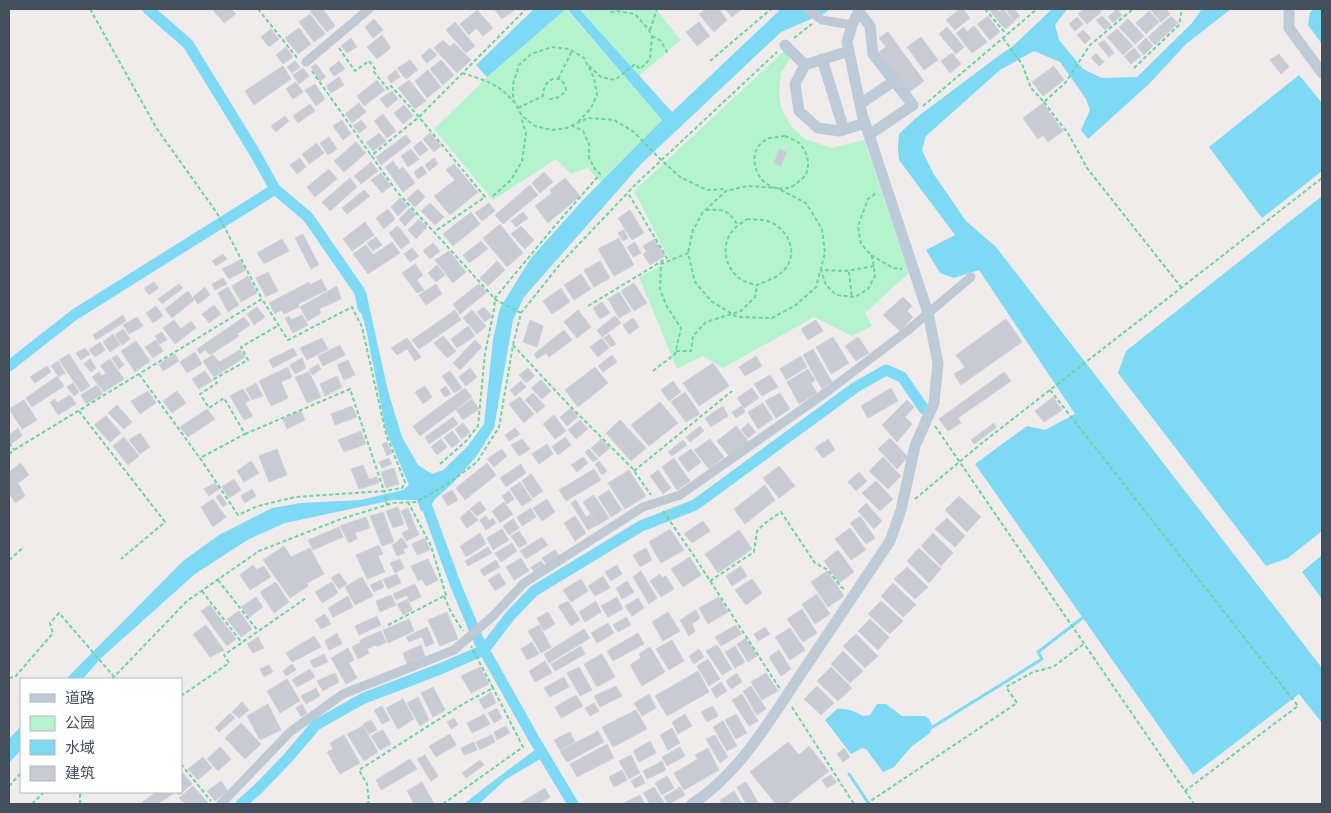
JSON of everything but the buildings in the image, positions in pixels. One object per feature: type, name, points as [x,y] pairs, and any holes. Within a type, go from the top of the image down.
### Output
[{"type":"street","points":[[306,62],[369,9]]},
{"type":"street","points":[[807,9],[822,20],[852,25]]},
{"type":"street","points":[[1289,9],[1288,28],[1322,73]]},
{"type":"street","points":[[692,804],[707,794],[738,764],[890,541],[901,510],[915,446],[934,403],[938,363],[928,313],[865,123],[847,42],[852,25],[860,10],[870,26],[873,54],[913,105],[869,135]]},
{"type":"street","points":[[785,45],[805,65]]},
{"type":"street","points":[[849,51],[805,65],[795,84],[799,111],[818,128],[840,131],[865,123]]},
{"type":"street","points":[[822,59],[844,130]]},
{"type":"street","points":[[860,104],[894,81]]},
{"type":"street","points":[[221,804],[290,732],[343,694],[454,650],[493,616],[524,583],[643,507],[680,496],[828,391],[971,278]]},
{"type":"path","points":[[90,9],[157,129],[217,213],[262,299],[288,340],[352,307],[362,327],[386,434],[405,482],[402,488],[384,491],[295,497],[258,506],[238,515],[200,458],[139,374]]},
{"type":"path","points":[[258,9],[302,65],[306,62],[397,192],[495,298],[521,313]]},
{"type":"path","points":[[371,156],[418,117],[526,9]]},
{"type":"path","points":[[649,30],[651,30],[657,9]]},
{"type":"path","points":[[710,61],[771,9]]},
{"type":"path","points":[[985,9],[1006,35]]},
{"type":"path","points":[[913,105],[917,111],[1037,9]]},
{"type":"path","points":[[1044,102],[1066,82],[1090,45],[1133,9]]},
{"type":"path","points":[[1134,68],[1179,25],[1182,9]]},
{"type":"path","points":[[587,64],[602,78],[615,80],[634,64],[640,70],[650,59],[652,36],[635,14],[617,12],[608,14]]},
{"type":"path","points":[[9,678],[15,676],[53,633],[50,623],[59,612],[114,678],[187,602],[259,551],[341,519],[393,503],[416,502],[477,462],[499,427],[512,344],[521,313],[561,263],[628,193],[785,45],[818,17]]},
{"type":"path","points":[[652,36],[661,41],[668,54]]},
{"type":"path","points":[[1003,38],[1022,64],[1030,88],[1044,102],[1069,134],[1087,168],[1181,288]]},
{"type":"path","points":[[332,40],[355,71],[369,61],[376,70],[374,72],[388,89],[391,86],[485,197],[434,232]]},
{"type":"path","points":[[493,196],[511,180],[522,161],[526,133],[520,112],[513,99],[513,84],[519,65],[531,54],[552,47],[569,49],[584,58],[594,78],[597,95],[591,108],[578,122]]},
{"type":"path","points":[[558,79],[572,51]]},
{"type":"path","points":[[462,73],[483,79],[499,87],[511,99],[522,116],[535,126],[552,130],[566,128],[588,118],[614,120],[634,132],[680,177],[707,190],[747,186],[777,188],[791,187],[804,177],[808,166],[806,154],[800,144],[785,136],[768,138],[759,145],[754,162],[760,178],[767,185],[777,188],[806,203],[822,229],[825,253],[816,287],[796,305],[772,318],[737,317],[711,301],[695,282],[688,253],[693,230],[703,212],[726,191],[731,189]]},
{"type":"path","points":[[518,108],[543,96],[543,88],[547,82],[554,78],[561,80],[565,84],[566,90],[562,96],[547,99]]},
{"type":"path","points":[[440,464],[465,442],[478,426],[485,353],[495,298],[600,174],[589,158],[589,144],[583,132],[571,125]]},
{"type":"path","points":[[901,510],[1050,390],[1322,178]]},
{"type":"path","points":[[886,186],[868,199],[858,226],[861,244],[871,255],[893,268],[905,270],[913,268]]},
{"type":"path","points":[[588,306],[666,258],[628,193]]},
{"type":"path","points":[[706,210],[719,209],[729,214],[738,226]]},
{"type":"path","points":[[747,219],[769,222],[782,230],[790,242],[792,256],[786,269],[778,276],[757,285],[742,279],[731,270],[726,256],[725,244],[738,226],[747,219]]},
{"type":"path","points":[[653,371],[675,354],[681,328],[666,305],[660,289],[661,264],[688,253]]},
{"type":"path","points":[[821,270],[826,285],[836,295],[855,297],[868,290],[875,276],[871,255]]},
{"type":"path","points":[[821,270],[849,271],[874,266]]},
{"type":"path","points":[[849,271],[852,297]]},
{"type":"path","points":[[676,351],[691,351],[693,336],[706,322],[741,311],[755,297],[757,285]]},
{"type":"path","points":[[9,454],[262,299]]},
{"type":"path","points":[[245,434],[224,398],[209,408],[200,394],[217,383],[214,379],[248,360],[241,347],[279,325]]},
{"type":"path","points":[[512,344],[634,471],[710,581],[854,804]]},
{"type":"path","points":[[200,458],[245,434],[350,389],[387,505]]},
{"type":"path","points":[[1050,390],[1298,706],[1185,791]]},
{"type":"path","points":[[634,471],[732,391]]},
{"type":"path","points":[[79,411],[165,522],[121,559]]},
{"type":"path","points":[[928,415],[1194,804]]},
{"type":"path","points":[[9,443],[14,450]]},
{"type":"path","points":[[408,502],[431,546],[446,595],[444,596],[451,612],[523,747],[443,804]]},
{"type":"path","points":[[710,581],[754,552],[757,531],[782,512],[814,563],[828,570],[841,587],[854,595]]},
{"type":"path","points":[[9,560],[24,548]]},
{"type":"path","points":[[218,580],[258,631]]},
{"type":"path","points":[[202,591],[242,643]]},
{"type":"path","points":[[388,625],[444,596]]},
{"type":"path","points":[[182,695],[228,663],[224,655],[306,598]]},
{"type":"path","points":[[866,804],[1017,703],[1006,687],[1033,672],[1053,667],[1085,643]]},
{"type":"path","points":[[366,804],[369,802],[367,784],[359,770],[463,704],[493,688]]},
{"type":"path","points":[[182,765],[214,804]]},
{"type":"path","points":[[9,786],[20,774]]},
{"type":"path","points":[[32,804],[43,793]]},
{"type":"green space","points":[[566,9],[662,120],[601,182],[587,168],[571,174],[556,159],[493,200],[434,129],[487,77]]},
{"type":"green space","points":[[581,9],[656,9],[681,40],[639,76]]},
{"type":"green space","points":[[784,51],[791,57],[781,73],[779,91],[781,107],[791,126],[805,139],[832,148],[864,140],[909,273],[865,313],[872,326],[852,336],[814,317],[723,368],[703,356],[677,369],[639,277],[670,261],[634,191]]},
{"type":"water","points":[[534,9],[566,9],[487,77],[476,65]]},
{"type":"water","points":[[567,9],[581,9],[672,112],[781,9],[830,9],[781,32],[642,163],[524,297],[513,320],[494,428],[476,457],[452,484],[435,499],[430,508],[421,511],[417,500],[393,500],[285,523],[249,539],[195,574],[100,659],[84,678],[67,678],[183,561],[219,535],[272,508],[301,503],[360,500],[403,490],[409,485],[386,431],[366,329],[356,295],[366,292],[388,391],[402,437],[418,465],[432,474],[443,470],[467,447],[484,424],[493,340],[500,308],[531,258],[582,201],[662,120]]},
{"type":"water","points":[[1052,9],[1067,9],[1055,25],[1059,40],[1083,69],[1102,78],[1137,77],[1192,23],[1202,9],[1231,9],[1186,44],[1149,84],[1088,139],[1081,130],[1090,110],[1086,99],[1060,62],[1034,51],[1000,70],[926,136],[922,150],[933,173],[966,221],[996,247],[1322,668],[1322,723],[1299,694],[1193,775],[975,464],[1027,426],[1045,430],[1075,414],[979,270],[954,278],[940,273],[926,250],[955,235],[899,160],[899,134],[916,118],[1013,46]]},
{"type":"water","points":[[1315,9],[1322,9],[1322,44],[1308,25],[1310,12]]},
{"type":"water","points":[[1299,75],[1322,103],[1322,171],[1262,218],[1209,147]]},
{"type":"water","points":[[1322,196],[1322,531],[1288,558],[1266,566],[1118,373],[1126,351]]},
{"type":"water","points":[[1322,555],[1322,599],[1302,572]]},
{"type":"water","points":[[877,704],[886,704],[902,716],[925,716],[932,725],[930,733],[911,747],[894,767],[883,772],[866,749],[862,748],[851,754],[825,720],[837,709],[850,710],[863,716],[870,715]]},
{"type":"water","points":[[20,727],[20,751],[9,763],[9,739]]},
{"type":"water","points":[[539,747],[545,756],[505,780],[479,804],[464,804],[488,785]]},
{"type":"waterway","points":[[9,366],[74,315],[275,189],[188,44],[148,9]]},
{"type":"waterway","points":[[275,189],[308,217],[360,292],[363,308]]},
{"type":"waterway","points":[[241,804],[287,759],[316,725],[362,699],[484,650],[510,616],[534,591],[641,526],[695,505],[856,387],[886,370],[902,377],[924,409]]},
{"type":"waterway","points":[[423,496],[456,586],[479,641],[573,804]]},
{"type":"waterway","points":[[931,728],[1042,659],[1038,652],[1085,616]]},
{"type":"waterway","points":[[849,774],[869,804]]}]
